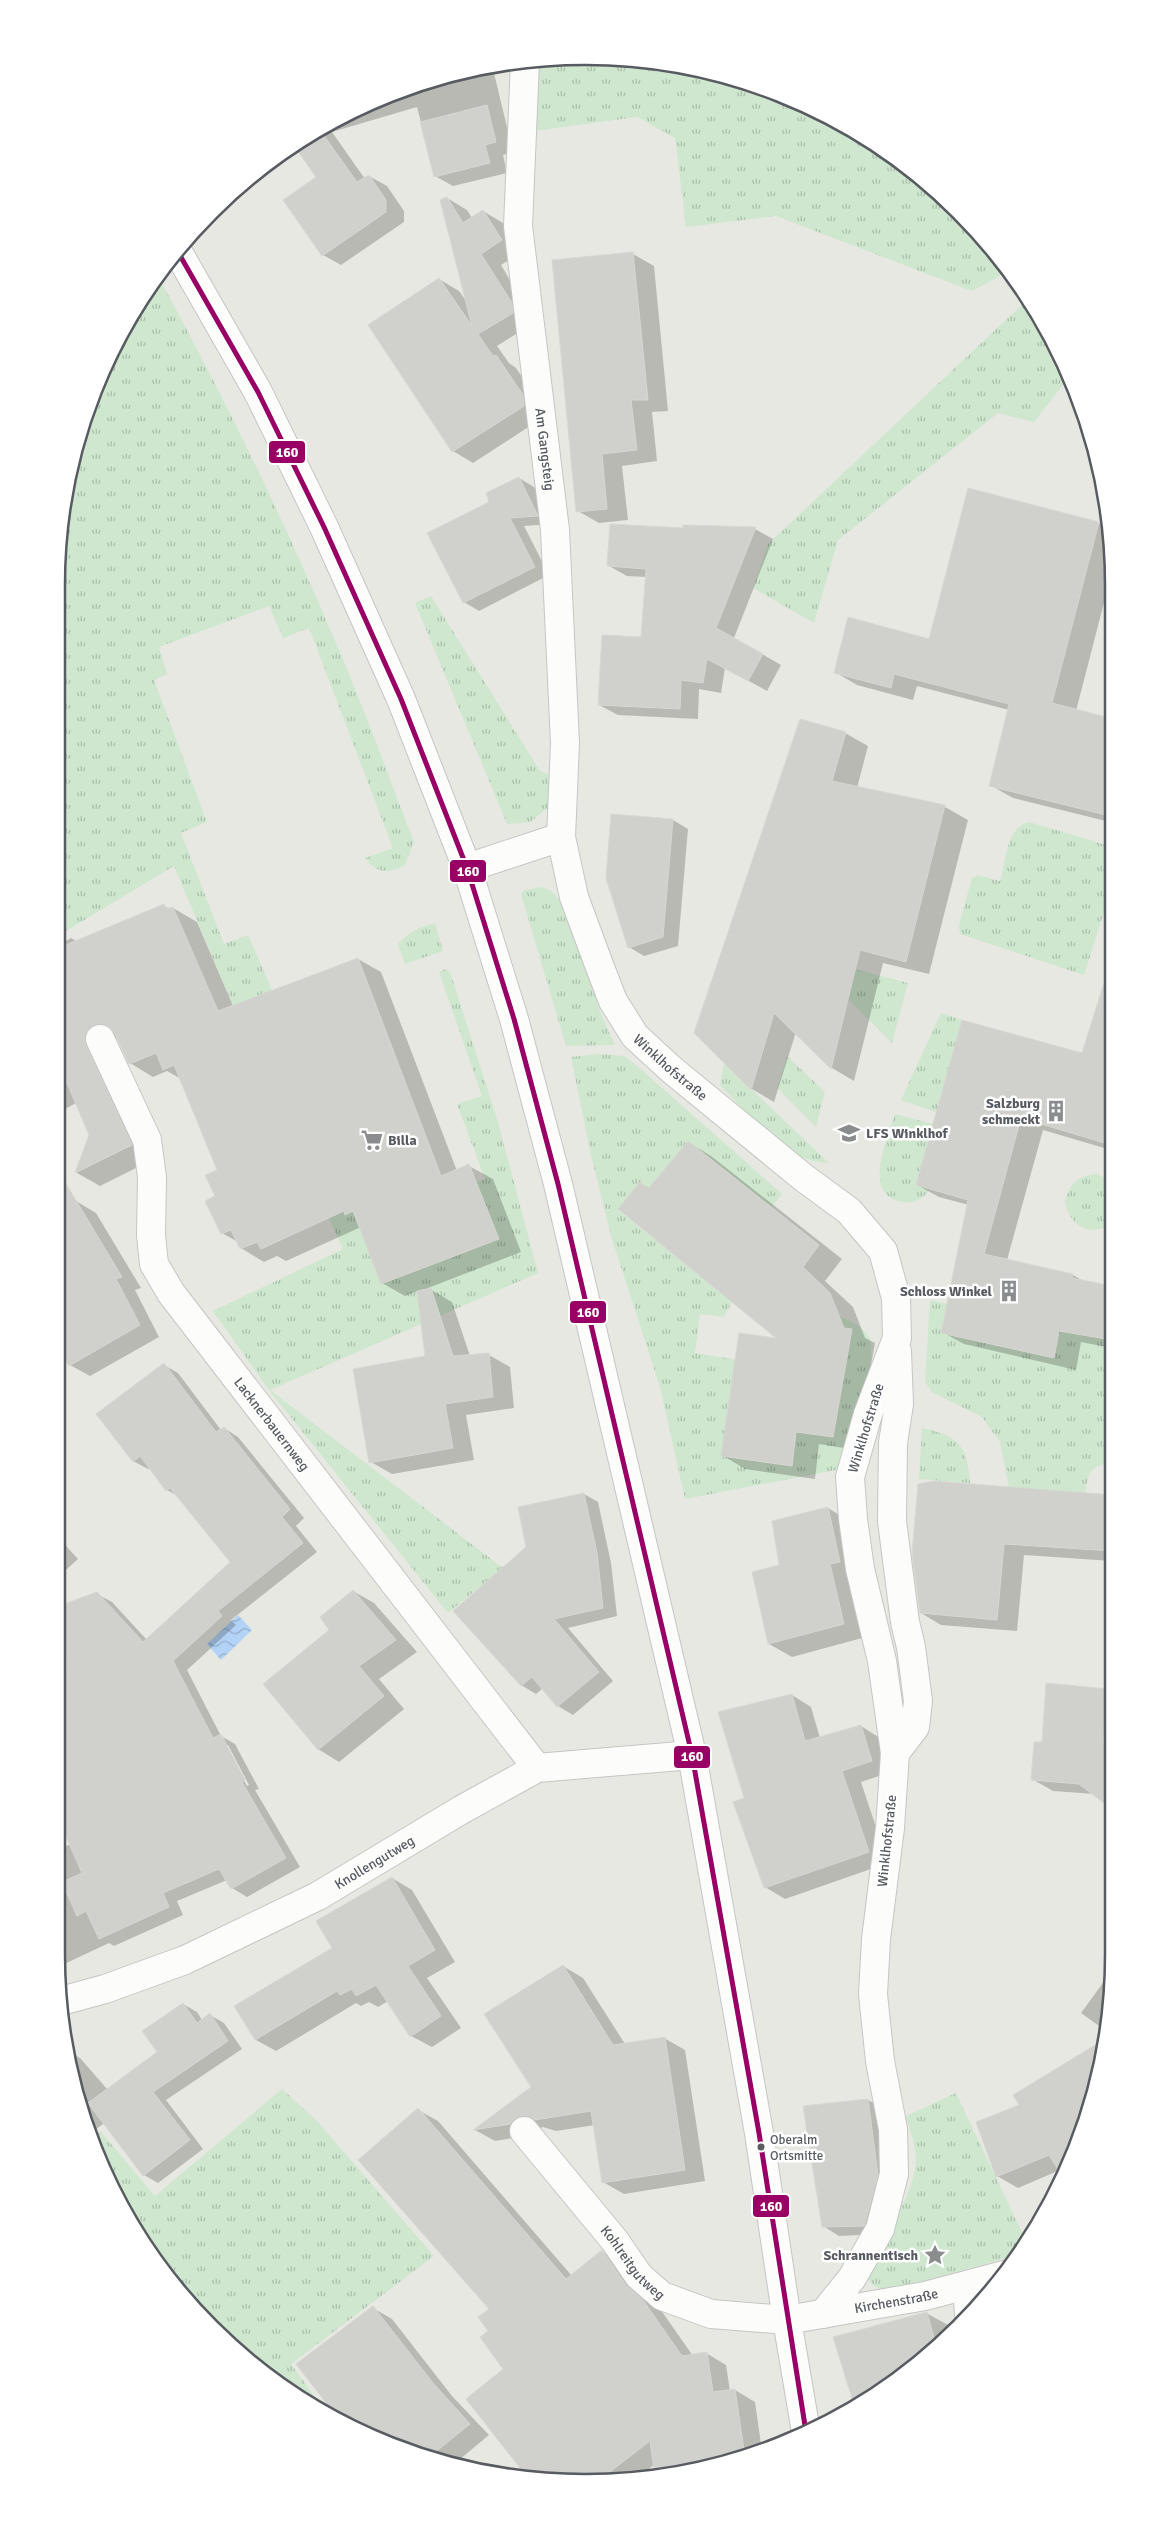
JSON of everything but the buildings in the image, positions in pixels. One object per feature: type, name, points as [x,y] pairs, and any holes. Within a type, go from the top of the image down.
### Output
[{"type":"street","name":"Am Gangsteig","points":[[525,68],[518,226],[555,530],[564,743],[561,837]]},
{"type":"street","points":[[181,257],[258,392],[324,527],[401,699],[468,868],[514,1018],[558,1184],[692,1755],[759,2133],[786,2320],[805,2425]]},
{"type":"street","points":[[468,868],[561,837]]},
{"type":"street","name":"Winklhofstraße","points":[[561,837],[574,897],[598,962],[613,1001],[635,1036],[701,1094],[804,1178],[849,1210],[883,1251],[896,1298],[897,1338],[868,1414],[850,1477],[853,1519],[860,1569],[882,1661],[895,1753],[890,1828],[876,1939],[873,1994],[880,2060],[893,2129],[894,2174],[880,2229],[852,2278],[823,2314]]},
{"type":"street","name":"Lacknerbauernweg","points":[[100,1039],[147,1140],[152,1177],[150,1235],[154,1264],[171,1293],[537,1768]]},
{"type":"street","points":[[895,1753],[915,1727],[918,1701],[911,1647],[905,1622],[892,1521],[894,1443],[899,1404],[897,1338]]},
{"type":"street","name":"Knollengutweg","points":[[67,1999],[105,1989],[184,1960],[318,1896],[461,1810],[537,1768],[692,1755]]},
{"type":"street","name":"Kohlreitgutweg","points":[[524,2131],[615,2241],[639,2276],[662,2296],[712,2314],[786,2320]]},
{"type":"street","name":"Kirchenstraße","points":[[786,2320],[967,2286],[991,2279]]},
{"type":"street","points":[[967,2286],[968,2305]]},
{"type":"green space","points":[[585,65],[619,66],[653,69],[720,83],[784,105],[815,119],[874,153],[902,172],[953,217],[1002,275],[972,291],[776,216],[686,227],[675,138],[637,117],[533,131],[535,67]]},
{"type":"green space","points":[[162,283],[226,406],[310,582],[373,734],[414,842],[405,865],[393,870],[379,870],[365,858],[393,848],[309,628],[283,638],[269,606],[159,647],[167,674],[154,680],[207,822],[181,833],[224,944],[248,935],[272,990],[263,994],[345,1215],[353,1211],[381,1284],[476,1182],[485,1179],[457,1104],[482,1096],[439,972],[446,969],[450,972],[498,1122],[538,1273],[270,1390],[503,1568],[448,1613],[269,1390],[213,1311],[343,1249],[253,1053],[174,866],[65,932],[65,585],[69,517],[83,450],[105,386],[135,325]]},
{"type":"green space","points":[[1022,305],[1051,355],[1064,384],[1034,422],[998,413],[838,540],[814,623],[753,588],[768,544]]},
{"type":"green space","points":[[431,596],[540,771],[547,774],[556,772],[549,807],[530,822],[507,824],[415,603]]},
{"type":"green space","points":[[1029,822],[1105,845],[1105,909],[1084,975],[960,934],[959,925],[972,878],[978,875],[1000,881],[1011,838],[1021,825]]},
{"type":"green space","points":[[541,887],[550,890],[556,895],[565,910],[602,1017],[615,1045],[566,1046],[521,894],[525,890]]},
{"type":"green space","points":[[435,923],[443,951],[405,964],[398,944],[415,930]]},
{"type":"green space","points":[[855,969],[908,983],[892,1043],[848,999]]},
{"type":"green space","points":[[941,1013],[962,1020],[936,1112],[901,1100]]},
{"type":"green space","points":[[599,1054],[624,1056],[636,1065],[782,1194],[772,1207],[688,1141],[648,1189],[640,1182],[618,1210],[732,1302],[724,1317],[700,1314],[695,1353],[744,1361],[732,1383],[721,1456],[792,1466],[796,1432],[833,1437],[852,1329],[838,1327],[838,1316],[863,1330],[869,1337],[871,1346],[867,1380],[846,1468],[685,1499],[660,1387],[611,1236],[590,1151],[571,1057]]},
{"type":"green space","points":[[787,1056],[825,1092],[816,1127],[777,1088]]},
{"type":"green space","points":[[724,1063],[829,1163],[812,1161],[796,1155],[782,1146],[755,1123],[720,1085]]},
{"type":"green space","points":[[895,1114],[933,1124],[916,1185],[930,1189],[922,1198],[912,1202],[891,1198],[883,1190],[880,1178],[883,1151]]},
{"type":"green space","points":[[1097,1174],[1105,1178],[1105,1227],[1096,1230],[1082,1227],[1076,1223],[1067,1210],[1065,1202],[1072,1185],[1080,1178]]},
{"type":"green space","points":[[930,1300],[947,1304],[941,1333],[1054,1358],[1059,1331],[1105,1339],[1105,1464],[1099,1465],[1089,1475],[1086,1493],[1009,1488],[1000,1442],[982,1417],[932,1392],[925,1382]]},
{"type":"green space","points":[[922,1428],[945,1435],[959,1445],[964,1451],[967,1460],[970,1483],[919,1479]]},
{"type":"green space","points":[[282,2089],[316,2120],[434,2256],[291,2364],[316,2398],[268,2367],[242,2345],[217,2322],[172,2271],[135,2214],[119,2184],[98,2134],[101,2132],[155,2196]]},
{"type":"green space","points":[[956,2093],[1023,2234],[1007,2258],[890,2291],[874,2286],[868,2278],[878,2250],[906,2197],[915,2169],[915,2149],[906,2116]]},
{"type":"water","points":[[238,1615],[252,1630],[221,1660],[207,1644]]},
{"type":"transit line","name":"160","points":[[181,257],[258,392],[324,527],[401,699],[467,868],[514,1019],[558,1184],[692,1755],[759,2133],[805,2425]]},
{"type":"place","name":"Salzburg schmeckt","points":[[1056,1111]]},
{"type":"place","name":"LFS Winklhof","points":[[849,1133]]},
{"type":"place","name":"Billa","points":[[372,1140]]},
{"type":"place","name":"Schloss Winkel","points":[[1009,1291]]},
{"type":"place","name":"Oberalm Ortsmitte","points":[[761,2147]]},
{"type":"place","name":"Schrannentisch","points":[[935,2255]]}]
